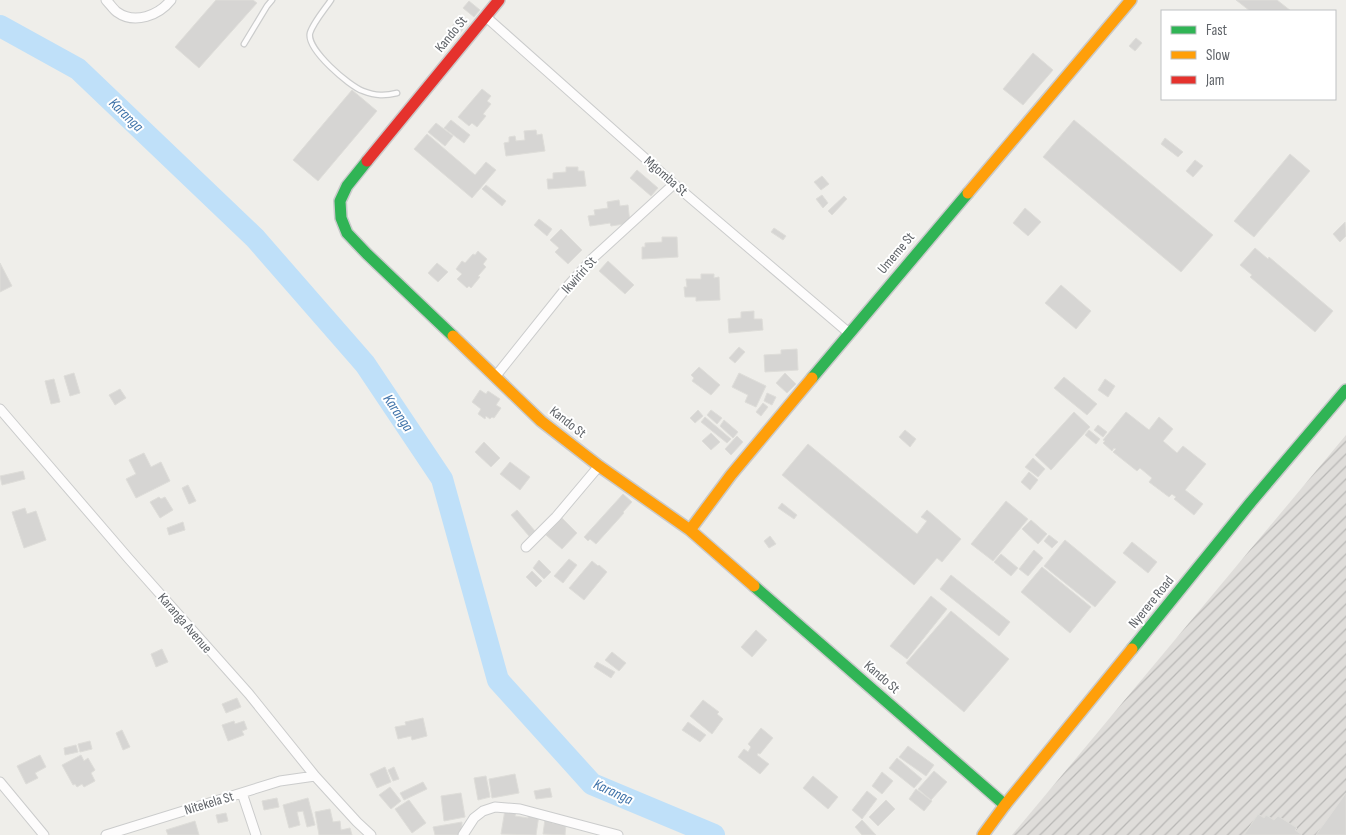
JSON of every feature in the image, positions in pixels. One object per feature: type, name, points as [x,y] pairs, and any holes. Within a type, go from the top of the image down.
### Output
[{"type":"street","points":[[106,0],[118,12],[132,18],[146,17],[164,8],[172,0]]},
{"type":"street","name":"Kando St","points":[[499,0],[347,186],[340,201],[341,218],[347,234],[541,421],[599,466],[690,530],[1006,805]]},
{"type":"street","name":"Umeme St","points":[[690,530],[731,475],[849,333],[1131,0]]},
{"type":"street","name":"Mgomba St","points":[[485,16],[674,184],[849,333]]},
{"type":"street","name":"Ikwiriri St","points":[[495,377],[567,287],[593,258],[674,184]]},
{"type":"street","name":"Nyerere Road","points":[[983,835],[1251,502],[1346,390]]},
{"type":"street","name":"Karanga Avenue","points":[[0,410],[249,694],[315,776],[371,835]]},
{"type":"street","points":[[526,547],[556,517],[599,466]]},
{"type":"street","name":"Nitekela St","points":[[106,835],[280,782],[315,776]]},
{"type":"street","points":[[0,782],[44,835]]},
{"type":"street","points":[[242,793],[256,835]]},
{"type":"street","points":[[463,835],[474,818],[483,811],[495,807],[520,809],[618,835]]},
{"type":"lane","points":[[244,44],[266,6],[272,0]]},
{"type":"lane","points":[[331,0],[310,32],[310,40],[320,56],[337,73],[362,91],[384,96],[398,93]]},
{"type":"shaded area","points":[[1346,435],[1346,835],[1012,835]]},
{"type":"building","points":[[216,0],[253,0],[257,3],[199,68],[175,47]]},
{"type":"building","points":[[1236,0],[1277,0],[1290,10],[1249,10]]},
{"type":"building","points":[[469,1],[480,10],[474,17],[463,8]]},
{"type":"building","points":[[461,16],[468,22],[460,33],[452,26]]},
{"type":"building","points":[[1136,38],[1142,43],[1135,51],[1129,46]]},
{"type":"building","points":[[1033,53],[1053,70],[1023,105],[1003,89]]},
{"type":"building","points":[[482,89],[491,96],[487,101],[491,104],[483,114],[486,116],[477,127],[472,123],[469,126],[458,117]]},
{"type":"building","points":[[352,90],[377,111],[318,181],[293,160]]},
{"type":"building","points":[[451,120],[470,135],[464,143],[444,128]]},
{"type":"building","points":[[1074,120],[1213,235],[1181,272],[1043,157]]},
{"type":"building","points":[[436,123],[453,136],[445,146],[428,132]]},
{"type":"building","points":[[536,130],[537,135],[542,134],[545,151],[506,156],[504,143],[509,142],[509,137],[515,136],[516,141],[525,140],[524,131]]},
{"type":"building","points":[[427,134],[475,175],[486,162],[496,170],[472,198],[414,149]]},
{"type":"building","points":[[1165,138],[1183,152],[1178,157],[1161,144]]},
{"type":"building","points":[[1290,154],[1310,171],[1254,237],[1234,221]]},
{"type":"building","points":[[1195,160],[1203,166],[1193,177],[1186,171]]},
{"type":"building","points":[[566,167],[578,167],[578,171],[584,171],[586,186],[548,189],[547,179],[553,179],[553,173],[566,172]]},
{"type":"building","points":[[637,170],[658,188],[651,196],[630,178]]},
{"type":"building","points":[[822,176],[829,184],[821,190],[814,182]]},
{"type":"building","points":[[486,185],[506,201],[502,206],[482,189]]},
{"type":"building","points":[[822,195],[828,203],[823,208],[816,199]]},
{"type":"building","points":[[844,196],[847,199],[832,215],[828,211]]},
{"type":"building","points":[[619,200],[620,206],[628,205],[630,223],[611,226],[610,223],[590,226],[588,216],[595,215],[594,210],[608,208],[607,202]]},
{"type":"building","points":[[1025,208],[1041,222],[1028,236],[1013,223]]},
{"type":"building","points":[[539,219],[552,229],[547,236],[534,225]]},
{"type":"building","points":[[1345,222],[1346,236],[1340,242],[1333,234]]},
{"type":"building","points":[[774,228],[786,236],[783,240],[771,232]]},
{"type":"building","points":[[561,229],[582,250],[568,264],[555,252],[559,248],[550,240]]},
{"type":"building","points":[[662,237],[677,237],[678,257],[642,259],[642,247],[645,247],[645,243],[662,242]]},
{"type":"building","points":[[1255,248],[1268,259],[1269,257],[1333,311],[1315,332],[1250,277],[1252,275],[1240,265]]},
{"type":"building","points":[[478,251],[487,259],[483,264],[486,267],[471,288],[469,286],[467,288],[457,279],[462,274],[456,269],[462,261],[465,263]]},
{"type":"building","points":[[608,261],[634,285],[625,294],[599,271]]},
{"type":"building","points":[[0,263],[12,286],[0,292]]},
{"type":"building","points":[[437,263],[448,272],[438,282],[428,273]]},
{"type":"building","points":[[701,274],[714,274],[714,278],[719,277],[720,300],[696,301],[696,297],[685,297],[684,287],[687,287],[686,279],[701,279]]},
{"type":"building","points":[[1061,285],[1091,311],[1076,329],[1045,303]]},
{"type":"building","points":[[754,311],[754,319],[762,319],[763,330],[729,333],[728,319],[741,318],[741,312]]},
{"type":"building","points":[[739,347],[745,352],[735,363],[729,358]]},
{"type":"building","points":[[797,349],[798,370],[765,372],[764,355],[781,354],[781,350]]},
{"type":"building","points":[[699,367],[720,385],[711,395],[692,381],[694,378],[691,375]]},
{"type":"building","points":[[74,373],[80,393],[70,396],[64,376]]},
{"type":"building","points":[[739,373],[766,386],[756,407],[745,402],[748,395],[732,387]]},
{"type":"building","points":[[785,373],[796,384],[787,393],[776,383]]},
{"type":"building","points":[[1064,377],[1097,404],[1087,415],[1054,388]]},
{"type":"building","points":[[54,379],[60,402],[51,404],[45,381]]},
{"type":"building","points":[[1105,379],[1115,386],[1108,397],[1098,390]]},
{"type":"building","points":[[120,389],[126,398],[115,405],[109,395]]},
{"type":"building","points":[[480,390],[486,394],[488,391],[500,399],[496,405],[501,408],[494,418],[490,419],[486,416],[485,419],[478,414],[481,409],[472,402]]},
{"type":"building","points":[[767,393],[776,397],[772,405],[764,401]]},
{"type":"building","points":[[763,403],[768,407],[761,416],[756,412]]},
{"type":"building","points":[[698,410],[703,416],[695,423],[690,418]]},
{"type":"building","points":[[711,410],[722,418],[717,424],[707,415]]},
{"type":"building","points":[[1074,412],[1090,427],[1051,470],[1035,455]]},
{"type":"building","points":[[1126,412],[1149,430],[1159,417],[1173,429],[1163,441],[1177,453],[1183,446],[1206,464],[1185,490],[1203,504],[1194,515],[1174,499],[1176,497],[1172,494],[1169,497],[1149,482],[1152,478],[1140,468],[1137,471],[1113,452],[1116,449],[1114,448],[1112,451],[1103,443],[1105,441],[1103,440]]},
{"type":"building","points":[[705,417],[731,439],[727,443],[701,422]]},
{"type":"building","points":[[724,420],[738,432],[733,438],[720,426]]},
{"type":"building","points":[[1098,425],[1107,432],[1103,437],[1094,430]]},
{"type":"building","points":[[905,430],[916,439],[910,447],[899,437]]},
{"type":"building","points":[[1089,430],[1100,439],[1096,444],[1085,435]]},
{"type":"building","points":[[711,433],[720,442],[711,450],[702,441]]},
{"type":"building","points":[[737,436],[743,442],[731,455],[725,449]]},
{"type":"building","points":[[484,442],[500,458],[491,467],[475,452]]},
{"type":"building","points":[[808,444],[917,534],[927,521],[921,517],[927,510],[961,539],[942,562],[937,558],[914,585],[782,475]]},
{"type":"building","points":[[144,453],[151,467],[161,462],[170,481],[136,498],[126,479],[136,474],[129,460]]},
{"type":"building","points":[[1033,458],[1045,469],[1038,477],[1025,467]]},
{"type":"building","points":[[510,462],[530,477],[520,490],[500,474]]},
{"type":"building","points":[[23,471],[25,479],[2,485],[0,476]]},
{"type":"building","points":[[1029,472],[1038,480],[1030,490],[1021,482]]},
{"type":"building","points":[[188,485],[196,501],[189,504],[182,488]]},
{"type":"building","points":[[623,494],[632,502],[624,513],[596,544],[590,539],[588,541],[584,537]]},
{"type":"building","points":[[159,497],[161,499],[165,497],[173,510],[160,518],[150,502]]},
{"type":"building","points":[[1006,501],[1028,519],[993,561],[971,544]]},
{"type":"building","points":[[782,503],[797,515],[794,519],[778,508]]},
{"type":"building","points":[[25,508],[27,514],[36,511],[46,540],[24,548],[12,512]]},
{"type":"building","points":[[517,510],[535,531],[529,536],[511,515]]},
{"type":"building","points":[[562,518],[577,533],[562,549],[546,535]]},
{"type":"building","points":[[1031,520],[1047,534],[1038,544],[1022,529]]},
{"type":"building","points":[[183,522],[185,530],[169,535],[167,528]]},
{"type":"building","points":[[1049,535],[1058,542],[1052,548],[1044,541]]},
{"type":"building","points":[[770,536],[776,544],[769,548],[764,541]]},
{"type":"building","points":[[1065,540],[1116,582],[1095,607],[1044,566]]},
{"type":"building","points":[[1132,542],[1157,562],[1148,573],[1123,553]]},
{"type":"building","points":[[1034,550],[1043,558],[1028,576],[1019,569]]},
{"type":"building","points":[[1001,554],[1018,568],[1011,576],[994,562]]},
{"type":"building","points":[[569,559],[577,565],[563,583],[554,576]]},
{"type":"building","points":[[539,560],[551,572],[544,579],[533,568]]},
{"type":"building","points":[[592,561],[607,572],[584,600],[569,588]]},
{"type":"building","points":[[1042,567],[1091,607],[1070,633],[1021,592]]},
{"type":"building","points":[[532,571],[542,581],[536,587],[526,577]]},
{"type":"building","points":[[951,575],[1010,622],[999,636],[940,589]]},
{"type":"building","points":[[931,596],[947,609],[907,659],[890,646]]},
{"type":"building","points":[[951,611],[1009,659],[964,712],[906,663]]},
{"type":"building","points":[[756,630],[767,640],[752,657],[741,647]]},
{"type":"building","points":[[162,649],[168,662],[156,667],[151,654]]},
{"type":"building","points":[[612,652],[626,663],[619,671],[605,660]]},
{"type":"building","points":[[597,662],[615,672],[611,678],[594,667]]},
{"type":"building","points":[[237,698],[241,707],[226,713],[222,704]]},
{"type":"building","points":[[703,700],[719,712],[717,714],[723,719],[712,734],[690,716]]},
{"type":"building","points":[[423,718],[427,736],[412,740],[411,736],[398,739],[395,727],[406,725],[405,722]]},
{"type":"building","points":[[234,721],[235,724],[244,721],[247,729],[242,731],[244,735],[228,741],[222,725]]},
{"type":"building","points":[[688,722],[706,735],[700,742],[682,730]]},
{"type":"building","points":[[761,728],[773,738],[757,755],[769,764],[760,774],[738,757],[744,749],[748,752],[751,747],[748,744]]},
{"type":"building","points":[[122,730],[130,747],[123,750],[116,733]]},
{"type":"building","points":[[90,741],[92,749],[80,752],[78,744]]},
{"type":"building","points":[[76,745],[78,752],[65,755],[64,748]]},
{"type":"building","points":[[908,746],[934,765],[926,776],[899,757]]},
{"type":"building","points":[[40,755],[46,767],[35,773],[38,778],[26,784],[17,766]]},
{"type":"building","points":[[81,755],[84,761],[88,758],[95,770],[91,773],[95,781],[84,787],[82,784],[77,787],[75,784],[73,785],[62,765]]},
{"type":"building","points":[[897,758],[922,779],[914,788],[889,768]]},
{"type":"building","points":[[385,767],[391,782],[377,788],[370,774]]},
{"type":"building","points":[[394,767],[399,779],[393,781],[388,770]]},
{"type":"building","points":[[934,771],[947,782],[931,800],[918,789]]},
{"type":"building","points":[[882,772],[893,781],[882,794],[872,786]]},
{"type":"building","points":[[515,774],[519,793],[492,798],[489,779]]},
{"type":"building","points":[[486,776],[490,797],[478,800],[474,778]]},
{"type":"building","points":[[813,776],[838,797],[828,809],[803,788]]},
{"type":"building","points":[[423,782],[427,789],[404,800],[400,793]]},
{"type":"building","points":[[390,787],[401,801],[391,809],[379,795]]},
{"type":"building","points":[[550,788],[552,797],[536,799],[534,791]]},
{"type":"building","points":[[916,789],[932,801],[924,811],[909,799]]},
{"type":"building","points":[[867,791],[877,799],[862,819],[852,810]]},
{"type":"building","points":[[461,793],[465,817],[444,821],[441,796]]},
{"type":"building","points":[[1346,793],[1346,835],[1316,835]]},
{"type":"building","points":[[277,798],[279,807],[264,810],[262,801]]},
{"type":"building","points":[[308,798],[315,825],[307,827],[303,811],[297,812],[300,825],[289,828],[283,805]]},
{"type":"building","points":[[409,800],[426,823],[412,833],[395,809]]},
{"type":"building","points":[[886,800],[895,809],[878,826],[869,817]]},
{"type":"building","points":[[330,809],[333,822],[340,821],[341,830],[350,828],[352,835],[319,835],[315,812]]},
{"type":"building","points":[[505,810],[516,812],[515,816],[528,818],[528,813],[539,815],[536,835],[501,834]]},
{"type":"building","points":[[226,813],[228,821],[218,823],[216,815]]},
{"type":"building","points":[[1258,814],[1264,818],[1266,815],[1274,820],[1278,816],[1297,828],[1295,830],[1302,835],[1244,835]]},
{"type":"building","points":[[545,819],[552,820],[552,823],[566,825],[565,835],[543,834]]},
{"type":"building","points":[[862,820],[876,835],[862,835],[855,827]]},
{"type":"building","points":[[195,821],[199,835],[168,835],[166,830]]},
{"type":"building","points":[[462,822],[462,835],[435,835],[433,827]]},
{"type":"waterway","name":"Karanga","points":[[0,26],[78,69],[255,238],[365,364],[442,479],[498,680],[592,784],[714,835]]},
{"type":"traffic: fast","points":[[367,161],[347,186],[340,201],[341,218],[347,233],[453,336]]},
{"type":"traffic: fast","points":[[812,378],[968,193]]},
{"type":"traffic: fast","points":[[1132,649],[1251,502],[1346,390]]},
{"type":"traffic: fast","points":[[754,586],[1005,805]]},
{"type":"traffic: slow","points":[[968,193],[1131,0]]},
{"type":"traffic: slow","points":[[453,336],[541,421],[599,466],[690,530],[754,586]]},
{"type":"traffic: slow","points":[[690,530],[731,475],[812,378]]},
{"type":"traffic: slow","points":[[983,835],[1005,805],[1132,649]]},
{"type":"traffic: jam","points":[[367,161],[499,0]]}]
